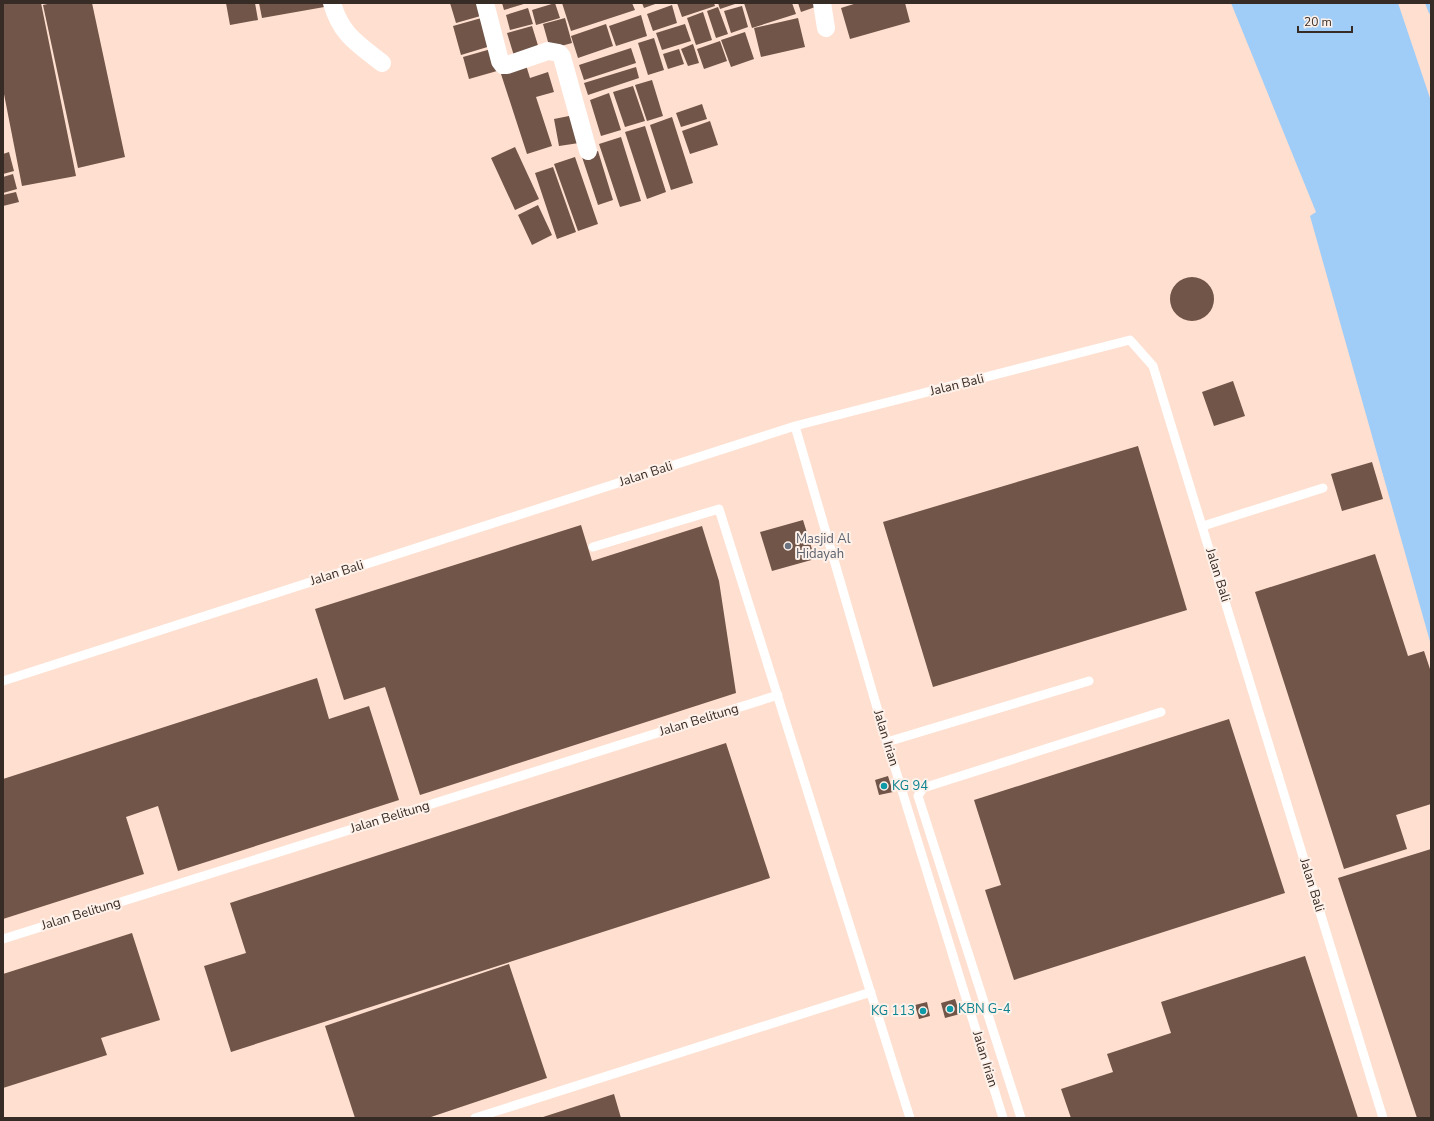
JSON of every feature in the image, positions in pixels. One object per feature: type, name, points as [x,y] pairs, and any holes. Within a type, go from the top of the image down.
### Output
[{"type":"street","points":[[332,3],[336,16],[349,37],[382,63]]},
{"type":"street","points":[[485,3],[500,61],[503,65],[548,51],[558,53],[562,58],[588,151]]},
{"type":"street","points":[[822,3],[826,28]]},
{"type":"lane","name":"Jalan Bali","points":[[3,681],[795,426],[1130,340],[1153,366],[1383,1118]]},
{"type":"lane","name":"Jalan Irian","points":[[795,426],[887,742],[1003,1118]]},
{"type":"lane","points":[[1203,526],[1323,488]]},
{"type":"lane","points":[[593,547],[719,509],[910,1118]]},
{"type":"lane","points":[[887,742],[1089,681]]},
{"type":"lane","name":"Jalan Belitung","points":[[3,939],[778,695]]},
{"type":"lane","points":[[1021,1118],[918,796],[923,788],[1161,712]]},
{"type":"lane","points":[[475,1118],[871,992]]},
{"type":"water","points":[[1231,3],[1398,3],[1431,101],[1431,645],[1310,216],[1316,212]]},
{"type":"building","points":[[3,3],[41,3],[76,176],[22,186],[3,89]]},
{"type":"building","points":[[52,3],[92,3],[125,157],[78,168],[43,5]]},
{"type":"building","points":[[226,3],[255,3],[258,20],[230,25]]},
{"type":"building","points":[[259,3],[329,3],[330,6],[262,18]]},
{"type":"building","points":[[450,3],[481,3],[484,15],[456,23]]},
{"type":"building","points":[[502,3],[527,3],[504,10]]},
{"type":"building","points":[[555,3],[560,18],[536,25],[532,10]]},
{"type":"building","points":[[562,3],[632,3],[635,10],[571,31]]},
{"type":"building","points":[[642,3],[658,3],[644,8]]},
{"type":"building","points":[[677,3],[714,3],[715,6],[682,17]]},
{"type":"building","points":[[718,3],[738,3],[720,9]]},
{"type":"building","points":[[744,3],[792,3],[796,14],[752,28]]},
{"type":"building","points":[[798,3],[820,3],[821,5],[801,12]]},
{"type":"building","points":[[857,3],[905,3],[910,22],[850,39],[841,8]]},
{"type":"building","points":[[672,5],[677,23],[653,31],[647,14]]},
{"type":"building","points":[[742,6],[748,27],[731,33],[724,11]]},
{"type":"building","points":[[718,7],[728,34],[716,38],[707,11]]},
{"type":"building","points":[[528,8],[533,24],[510,30],[506,15]]},
{"type":"building","points":[[703,12],[712,40],[696,45],[687,18]]},
{"type":"building","points":[[641,15],[647,36],[616,46],[609,26]]},
{"type":"building","points":[[485,17],[494,45],[461,55],[453,26]]},
{"type":"building","points":[[565,18],[572,43],[550,49],[543,24]]},
{"type":"building","points":[[798,18],[805,47],[761,57],[754,28]]},
{"type":"building","points":[[606,24],[613,46],[578,58],[571,36]]},
{"type":"building","points":[[685,24],[691,41],[662,50],[656,33]]},
{"type":"building","points":[[532,26],[540,52],[515,59],[507,33]]},
{"type":"building","points":[[745,32],[754,59],[731,67],[721,40]]},
{"type":"building","points":[[654,38],[664,70],[648,75],[638,43]]},
{"type":"building","points":[[720,41],[727,61],[704,69],[697,49]]},
{"type":"building","points":[[693,44],[699,63],[688,66],[681,49]]},
{"type":"building","points":[[631,48],[636,63],[584,80],[579,65]]},
{"type":"building","points":[[491,49],[497,71],[469,79],[463,57]]},
{"type":"building","points":[[679,49],[684,64],[668,69],[663,54]]},
{"type":"building","points":[[526,65],[530,78],[548,72],[554,92],[536,97],[552,146],[527,154],[501,74]]},
{"type":"building","points":[[636,67],[639,78],[588,95],[584,83]]},
{"type":"building","points":[[652,80],[663,116],[647,121],[635,85]]},
{"type":"building","points":[[633,86],[645,121],[625,127],[613,92]]},
{"type":"building","points":[[609,93],[621,130],[601,136],[590,100]]},
{"type":"building","points":[[702,104],[707,119],[681,127],[676,113]]},
{"type":"building","points":[[574,115],[579,143],[559,146],[554,119]]},
{"type":"building","points":[[672,117],[693,183],[671,190],[650,125]]},
{"type":"building","points":[[710,121],[718,145],[690,154],[682,131]]},
{"type":"building","points":[[645,126],[666,192],[647,199],[625,132]]},
{"type":"building","points":[[621,137],[641,201],[620,207],[599,144]]},
{"type":"building","points":[[515,147],[539,199],[515,210],[491,158]]},
{"type":"building","points":[[598,151],[613,200],[598,205],[582,157]]},
{"type":"building","points":[[9,152],[14,171],[3,174],[3,154]]},
{"type":"building","points":[[575,157],[598,224],[578,231],[554,164]]},
{"type":"building","points":[[553,167],[576,232],[557,239],[535,173]]},
{"type":"building","points":[[13,174],[17,189],[3,193],[3,177]]},
{"type":"building","points":[[16,192],[19,202],[3,206],[3,195]]},
{"type":"building","points":[[538,205],[552,235],[532,245],[518,215]]},
{"type":"building","points":[[1188,277],[1196,277],[1208,283],[1214,295],[1214,303],[1208,315],[1196,321],[1188,321],[1176,315],[1170,303],[1170,295],[1176,283]]},
{"type":"building","points":[[1233,381],[1245,416],[1214,426],[1202,392]]},
{"type":"building","points":[[1138,446],[1187,610],[933,687],[883,522]]},
{"type":"building","points":[[1372,462],[1383,499],[1342,511],[1331,474]]},
{"type":"building","name":"Masjid Al Hidayah","points":[[803,520],[815,559],[772,571],[760,532]]},
{"type":"building","points":[[581,525],[592,561],[702,526],[719,581],[736,693],[420,795],[385,687],[344,700],[315,609]]},
{"type":"building","points":[[1375,554],[1408,656],[1424,651],[1431,672],[1431,804],[1396,815],[1407,849],[1344,869],[1255,592]]},
{"type":"building","points":[[317,678],[329,719],[369,706],[399,800],[178,871],[158,806],[126,817],[144,874],[3,919],[3,779]]},
{"type":"building","points":[[1229,719],[1285,893],[1014,980],[985,890],[1001,885],[974,800]]},
{"type":"building","points":[[726,743],[770,878],[231,1052],[204,966],[246,953],[230,903]]},
{"type":"building","name":"KG 94","points":[[888,776],[893,792],[879,795],[875,780]]},
{"type":"building","points":[[1431,849],[1431,1118],[1417,1118],[1338,878]]},
{"type":"building","points":[[132,933],[160,1020],[101,1038],[107,1055],[3,1088],[3,974]]},
{"type":"building","points":[[1305,956],[1358,1118],[1071,1118],[1061,1089],[1113,1072],[1107,1054],[1171,1033],[1161,1002]]},
{"type":"building","points":[[509,964],[547,1078],[428,1118],[355,1118],[325,1026]]},
{"type":"building","name":"KBN G-4","points":[[955,999],[960,1014],[945,1018],[941,1003]]},
{"type":"building","name":"KG 113","points":[[927,1002],[930,1016],[919,1019],[915,1005]]},
{"type":"building","points":[[614,1094],[621,1118],[540,1118]]},
{"type":"waterway","points":[[1428,3],[1431,11]]},
{"type":"place","name":"Masjid Al Hidayah","points":[[788,546]]},
{"type":"place","name":"KG 94","points":[[884,786]]},
{"type":"place","name":"KBN G-4","points":[[950,1009]]},
{"type":"place","name":"KG 113","points":[[923,1011]]}]
